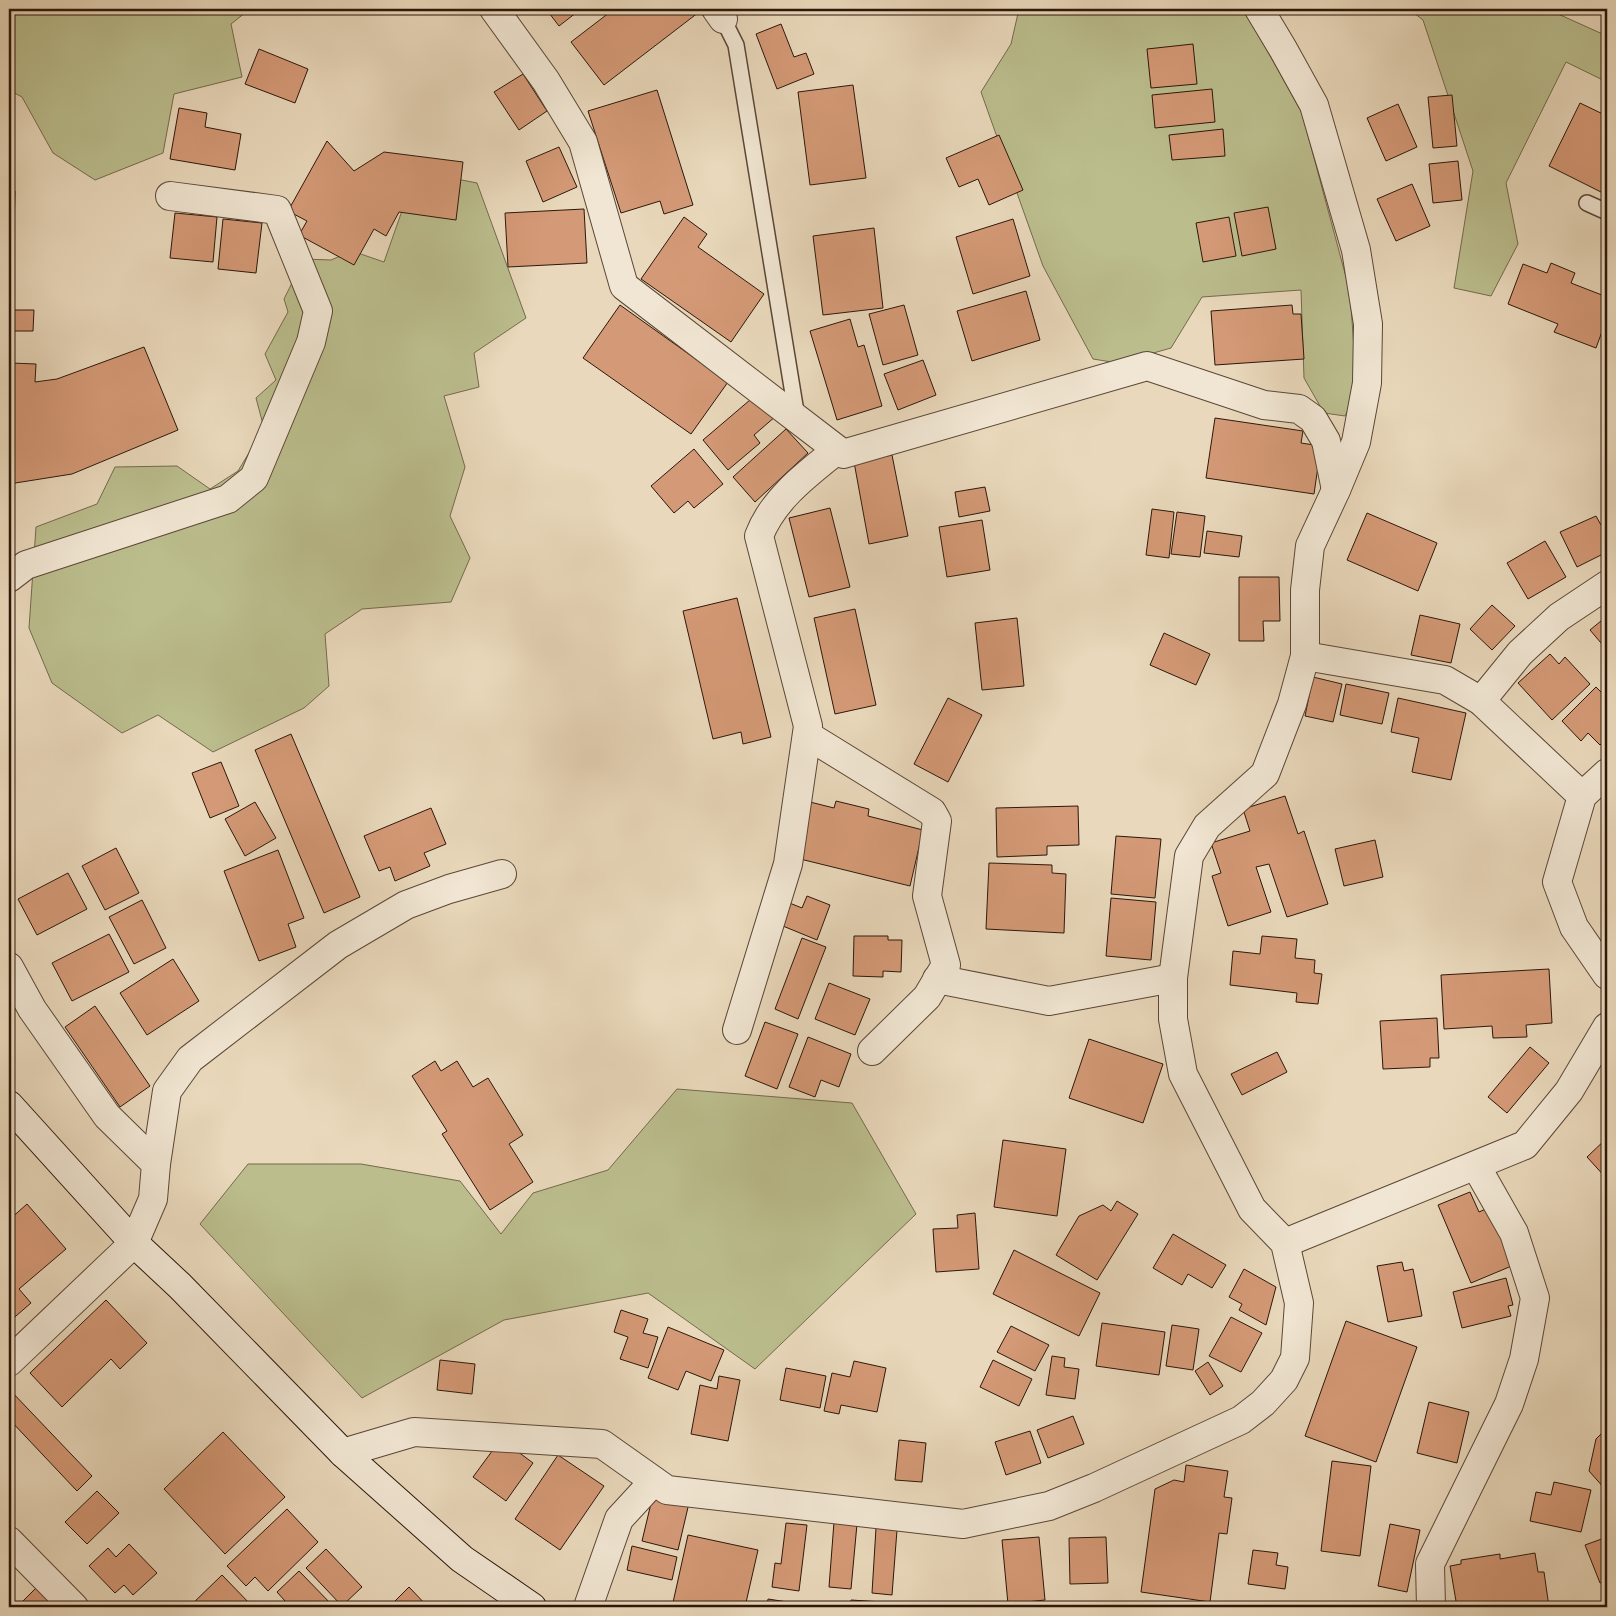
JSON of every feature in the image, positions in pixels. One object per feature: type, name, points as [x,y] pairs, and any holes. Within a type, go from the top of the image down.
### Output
[{"type":"street","points":[[494,9],[546,81],[584,142],[624,286],[843,454],[1147,366],[1264,405],[1299,409],[1312,419],[1326,441],[1336,490]]},
{"type":"street","points":[[343,1453],[414,1432],[602,1444],[667,1490],[963,1524],[1049,1506],[1094,1488],[1241,1420],[1263,1402],[1284,1380],[1295,1358],[1299,1303],[1285,1243],[1252,1209],[1183,1074],[1173,1019],[1173,978],[1189,856],[1207,826],[1265,774],[1292,704],[1305,656],[1305,590],[1310,546],[1356,442],[1367,383],[1368,324],[1356,250],[1314,105],[1259,9]]},
{"type":"street","points":[[9,578],[26,565],[228,499],[254,478],[304,360],[311,342],[318,311],[276,210],[170,196]]},
{"type":"street","points":[[737,1030],[788,864],[808,726],[759,536],[765,520],[798,481],[837,450]]},
{"type":"street","points":[[1482,701],[1520,653],[1559,617],[1607,585]]},
{"type":"street","points":[[1305,656],[1445,680],[1482,701],[1582,796]]},
{"type":"street","points":[[806,735],[932,812],[937,821],[927,896],[946,965],[927,997],[872,1051]]},
{"type":"street","points":[[1607,773],[1582,796],[1557,882],[1574,927],[1607,975]]},
{"type":"street","points":[[9,1362],[134,1243],[153,1199],[156,1164],[167,1092],[190,1059],[338,945],[406,905],[449,889],[502,874]]},
{"type":"street","points":[[9,967],[32,1009],[107,1116],[156,1164]]},
{"type":"street","points":[[937,979],[1049,1001],[1173,978]]},
{"type":"street","points":[[1285,1243],[1525,1145],[1569,1091],[1607,1027]]},
{"type":"street","points":[[9,1106],[134,1243],[180,1286],[343,1453],[462,1559],[532,1607]]},
{"type":"street","points":[[1431,1607],[1430,1564],[1509,1404],[1524,1359],[1535,1298],[1514,1233],[1476,1166]]},
{"type":"street","points":[[588,1607],[619,1519],[654,1481]]},
{"type":"street","points":[[9,1541],[74,1607]]},
{"type":"lane","points":[[720,14],[736,45],[797,420]]},
{"type":"lane","points":[[1587,203],[1607,212]]},
{"type":"green space","points":[[9,9],[250,9],[231,24],[242,77],[174,94],[163,153],[95,180],[53,153],[22,97],[9,90]]},
{"type":"green space","points":[[1019,9],[1244,9],[1302,113],[1350,292],[1357,392],[1345,416],[1324,413],[1304,378],[1301,290],[1202,297],[1171,348],[1118,363],[1093,359],[1043,266],[981,92],[1011,44]]},
{"type":"green space","points":[[1409,9],[1547,9],[1607,36],[1607,82],[1566,62],[1506,183],[1518,244],[1491,296],[1454,288],[1473,171],[1423,20]]},
{"type":"green space","points":[[416,171],[477,183],[526,318],[474,353],[479,387],[444,396],[465,467],[450,516],[470,558],[451,602],[362,609],[325,634],[329,686],[304,708],[213,752],[158,715],[122,733],[52,683],[29,628],[36,527],[97,504],[115,467],[177,466],[210,489],[238,471],[264,428],[256,398],[276,380],[265,354],[288,312],[284,299],[304,259],[331,260],[352,251],[384,262]]},
{"type":"green space","points":[[677,1089],[852,1103],[916,1214],[755,1369],[648,1293],[504,1320],[362,1398],[200,1224],[248,1164],[361,1164],[460,1181],[501,1234],[533,1193],[608,1170]]},
{"type":"building","points":[[546,9],[581,9],[559,26]]},
{"type":"building","points":[[614,9],[703,9],[604,85],[571,42]]},
{"type":"building","points":[[781,24],[794,57],[806,53],[814,74],[777,89],[756,34]]},
{"type":"building","points":[[1193,44],[1197,84],[1151,88],[1147,49]]},
{"type":"building","points":[[259,49],[308,69],[295,103],[245,84]]},
{"type":"building","points":[[523,74],[547,111],[519,130],[494,92]]},
{"type":"building","points":[[853,85],[866,178],[810,185],[798,92]]},
{"type":"building","points":[[1212,89],[1215,122],[1155,128],[1152,95]]},
{"type":"building","points":[[657,90],[693,205],[664,214],[660,201],[621,213],[588,111]]},
{"type":"building","points":[[1452,95],[1457,146],[1433,148],[1428,97]]},
{"type":"building","points":[[1580,103],[1607,116],[1607,195],[1549,166]]},
{"type":"building","points":[[1398,104],[1417,147],[1386,161],[1367,118]]},
{"type":"building","points":[[179,108],[207,113],[205,127],[241,134],[235,170],[170,159]]},
{"type":"building","points":[[1223,129],[1225,156],[1172,160],[1169,135]]},
{"type":"building","points":[[999,135],[1023,190],[989,205],[978,179],[959,187],[946,158]]},
{"type":"building","points":[[327,141],[354,171],[384,152],[463,162],[456,220],[399,212],[386,236],[374,229],[354,265],[299,235],[307,221],[288,211]]},
{"type":"building","points":[[559,147],[577,187],[543,202],[526,161]]},
{"type":"building","points":[[1458,161],[1462,200],[1433,203],[1429,164]]},
{"type":"building","points":[[1412,184],[1430,226],[1396,241],[1377,199]]},
{"type":"building","points":[[9,191],[15,191],[12,310],[34,310],[33,331],[12,331],[11,363],[36,364],[35,382],[57,379],[144,347],[178,430],[72,474],[9,484]]},
{"type":"building","points":[[1268,207],[1276,249],[1242,256],[1234,213]]},
{"type":"building","points":[[584,209],[587,263],[508,267],[505,213]]},
{"type":"building","points":[[175,213],[217,217],[213,262],[170,258]]},
{"type":"building","points":[[684,217],[707,234],[698,247],[764,294],[731,342],[641,279]]},
{"type":"building","points":[[1229,217],[1236,256],[1203,262],[1196,223]]},
{"type":"building","points":[[223,219],[262,223],[256,273],[218,269]]},
{"type":"building","points":[[1013,219],[1030,276],[973,294],[956,237]]},
{"type":"building","points":[[874,228],[883,308],[823,315],[813,236]]},
{"type":"building","points":[[1551,263],[1575,273],[1571,283],[1607,297],[1607,318],[1596,348],[1554,332],[1558,324],[1508,304],[1523,264],[1547,273]]},
{"type":"building","points":[[1026,291],[1040,340],[972,361],[957,311]]},
{"type":"building","points":[[620,305],[728,382],[691,434],[583,358]]},
{"type":"building","points":[[904,305],[918,355],[883,365],[869,314]]},
{"type":"building","points":[[1292,305],[1293,314],[1301,314],[1304,359],[1215,365],[1211,311]]},
{"type":"building","points":[[850,319],[858,347],[864,345],[882,406],[837,420],[810,331]]},
{"type":"building","points":[[923,360],[936,395],[898,410],[884,374]]},
{"type":"building","points":[[757,394],[776,416],[754,435],[760,443],[728,470],[703,440]]},
{"type":"building","points":[[1215,418],[1303,431],[1301,443],[1321,446],[1314,494],[1206,478]]},
{"type":"building","points":[[786,429],[808,453],[755,502],[733,477]]},
{"type":"building","points":[[694,449],[723,484],[694,508],[688,501],[674,513],[651,486]]},
{"type":"building","points":[[892,455],[908,536],[869,544],[854,462]]},
{"type":"building","points":[[985,487],[990,511],[959,517],[955,492]]},
{"type":"building","points":[[830,508],[850,587],[809,597],[789,518]]},
{"type":"building","points":[[1152,509],[1174,512],[1169,558],[1146,555]]},
{"type":"building","points":[[1177,512],[1205,516],[1200,557],[1171,554]]},
{"type":"building","points":[[1367,513],[1437,543],[1418,591],[1347,560]]},
{"type":"building","points":[[1596,516],[1601,525],[1604,524],[1607,530],[1607,552],[1577,567],[1560,532]]},
{"type":"building","points":[[982,520],[990,570],[947,577],[939,527]]},
{"type":"building","points":[[1207,531],[1242,536],[1239,557],[1204,553]]},
{"type":"building","points":[[1545,541],[1566,577],[1528,599],[1507,563]]},
{"type":"building","points":[[1239,577],[1279,577],[1280,621],[1263,621],[1264,641],[1239,641]]},
{"type":"building","points":[[737,598],[771,737],[743,744],[741,732],[713,739],[683,611]]},
{"type":"building","points":[[1492,605],[1515,626],[1492,650],[1470,629]]},
{"type":"building","points":[[855,609],[876,705],[835,714],[814,618]]},
{"type":"building","points":[[1420,615],[1460,624],[1451,663],[1411,655]]},
{"type":"building","points":[[1607,616],[1607,650],[1590,630]]},
{"type":"building","points":[[1017,618],[1024,686],[982,690],[975,623]]},
{"type":"building","points":[[1164,633],[1210,654],[1196,685],[1150,665]]},
{"type":"building","points":[[1550,654],[1559,664],[1565,657],[1590,684],[1552,720],[1518,683]]},
{"type":"building","points":[[1313,677],[1342,684],[1333,722],[1305,716]]},
{"type":"building","points":[[1346,684],[1389,693],[1382,724],[1340,715]]},
{"type":"building","points":[[1596,687],[1607,698],[1607,738],[1600,745],[1588,733],[1581,741],[1562,721]]},
{"type":"building","points":[[948,698],[982,715],[948,782],[914,764]]},
{"type":"building","points":[[1398,698],[1466,713],[1451,780],[1412,772],[1419,738],[1391,732]]},
{"type":"building","points":[[291,734],[360,897],[324,913],[255,750]]},
{"type":"building","points":[[221,762],[239,806],[210,818],[192,773]]},
{"type":"building","points":[[1285,796],[1298,834],[1304,831],[1328,904],[1287,917],[1269,864],[1256,867],[1271,912],[1228,926],[1212,876],[1221,873],[1211,843],[1250,831],[1243,809]]},
{"type":"building","points":[[806,801],[834,808],[836,801],[869,809],[868,816],[923,830],[910,886],[792,857]]},
{"type":"building","points":[[255,802],[276,838],[245,856],[225,819]]},
{"type":"building","points":[[1078,806],[1079,845],[1047,846],[1047,855],[997,857],[996,808]]},
{"type":"building","points":[[431,808],[446,844],[424,853],[430,866],[395,881],[390,867],[379,871],[364,836]]},
{"type":"building","points":[[1116,836],[1161,839],[1155,898],[1111,894]]},
{"type":"building","points":[[1375,840],[1383,877],[1344,886],[1335,849]]},
{"type":"building","points":[[116,848],[139,893],[105,910],[82,866]]},
{"type":"building","points":[[278,850],[304,918],[288,924],[296,947],[259,961],[224,871]]},
{"type":"building","points":[[989,863],[1052,865],[1052,873],[1066,874],[1064,933],[986,929]]},
{"type":"building","points":[[68,873],[87,909],[37,935],[18,899]]},
{"type":"building","points":[[807,896],[830,905],[817,940],[778,924],[787,902],[802,908]]},
{"type":"building","points":[[1111,898],[1156,902],[1151,960],[1106,956]]},
{"type":"building","points":[[142,900],[166,948],[134,964],[109,917]]},
{"type":"building","points":[[109,934],[129,972],[72,1001],[52,963]]},
{"type":"building","points":[[854,936],[888,936],[888,940],[902,940],[901,972],[883,971],[883,977],[853,976]]},
{"type":"building","points":[[1262,936],[1297,939],[1295,958],[1315,960],[1314,973],[1322,974],[1318,1004],[1296,1002],[1297,993],[1230,985],[1233,951],[1260,954]]},
{"type":"building","points":[[802,938],[826,947],[798,1019],[775,1009]]},
{"type":"building","points":[[173,959],[199,1001],[147,1035],[120,993]]},
{"type":"building","points":[[1549,969],[1552,1023],[1526,1025],[1527,1037],[1493,1038],[1492,1026],[1444,1029],[1441,975]]},
{"type":"building","points":[[829,983],[870,999],[855,1035],[815,1019]]},
{"type":"building","points":[[95,1006],[150,1086],[120,1107],[65,1027]]},
{"type":"building","points":[[1437,1018],[1439,1058],[1430,1058],[1430,1067],[1383,1069],[1380,1021]]},
{"type":"building","points":[[765,1022],[798,1034],[777,1089],[745,1076]]},
{"type":"building","points":[[808,1037],[851,1054],[839,1087],[821,1080],[815,1097],[789,1087]]},
{"type":"building","points":[[1089,1039],[1163,1064],[1143,1123],[1069,1098]]},
{"type":"building","points":[[1530,1047],[1549,1063],[1507,1113],[1488,1097]]},
{"type":"building","points":[[1277,1052],[1287,1072],[1242,1095],[1231,1074]]},
{"type":"building","points":[[435,1061],[441,1071],[457,1061],[473,1087],[488,1078],[523,1135],[509,1144],[533,1182],[490,1210],[442,1134],[447,1131],[412,1076]]},
{"type":"building","points":[[1607,1138],[1607,1179],[1587,1157]]},
{"type":"building","points":[[1003,1140],[1066,1149],[1057,1216],[994,1207]]},
{"type":"building","points":[[1470,1192],[1479,1212],[1490,1207],[1514,1265],[1471,1283],[1438,1205]]},
{"type":"building","points":[[1117,1201],[1138,1214],[1097,1280],[1056,1255],[1079,1216],[1103,1205],[1111,1211]]},
{"type":"building","points":[[27,1204],[66,1249],[19,1289],[31,1303],[9,1322],[9,1220]]},
{"type":"building","points":[[975,1213],[979,1269],[936,1272],[933,1229],[958,1228],[957,1215]]},
{"type":"building","points":[[1173,1234],[1226,1265],[1212,1288],[1188,1274],[1182,1285],[1153,1268]]},
{"type":"building","points":[[1014,1250],[1100,1293],[1079,1336],[993,1294]]},
{"type":"building","points":[[1402,1262],[1404,1271],[1413,1269],[1422,1316],[1388,1322],[1377,1266]]},
{"type":"building","points":[[1244,1269],[1276,1287],[1266,1325],[1239,1310],[1242,1304],[1229,1297]]},
{"type":"building","points":[[1506,1278],[1513,1305],[1508,1306],[1511,1316],[1462,1328],[1453,1292]]},
{"type":"building","points":[[106,1300],[147,1343],[120,1369],[111,1359],[62,1407],[30,1373]]},
{"type":"building","points":[[621,1310],[648,1319],[643,1333],[658,1337],[648,1368],[620,1359],[628,1337],[614,1332]]},
{"type":"building","points":[[1231,1317],[1262,1333],[1241,1372],[1209,1356]]},
{"type":"building","points":[[1346,1321],[1417,1347],[1376,1462],[1305,1436]]},
{"type":"building","points":[[1102,1323],[1165,1332],[1159,1375],[1096,1366]]},
{"type":"building","points":[[1172,1325],[1199,1329],[1193,1370],[1166,1366]]},
{"type":"building","points":[[1011,1326],[1049,1345],[1035,1371],[997,1352]]},
{"type":"building","points":[[668,1327],[724,1350],[711,1381],[686,1371],[678,1390],[648,1378]]},
{"type":"building","points":[[1052,1356],[1065,1358],[1064,1367],[1079,1369],[1075,1399],[1046,1395]]},
{"type":"building","points":[[440,1360],[475,1364],[472,1394],[437,1390]]},
{"type":"building","points":[[993,1360],[1032,1379],[1019,1406],[980,1387]]},
{"type":"building","points":[[854,1361],[886,1368],[877,1412],[841,1405],[839,1414],[824,1411],[832,1373],[850,1377]]},
{"type":"building","points":[[1208,1362],[1223,1386],[1210,1395],[1195,1371]]},
{"type":"building","points":[[786,1368],[826,1376],[820,1408],[780,1400]]},
{"type":"building","points":[[719,1376],[740,1380],[728,1441],[691,1434],[700,1385],[717,1389]]},
{"type":"building","points":[[9,1389],[92,1476],[77,1491],[9,1419]]},
{"type":"building","points":[[1429,1402],[1469,1412],[1457,1463],[1417,1453]]},
{"type":"building","points":[[1073,1416],[1084,1444],[1048,1458],[1037,1430]]},
{"type":"building","points":[[1607,1428],[1607,1487],[1605,1489],[1589,1471],[1596,1439]]},
{"type":"building","points":[[1030,1431],[1041,1463],[1006,1475],[995,1442]]},
{"type":"building","points":[[223,1432],[285,1497],[225,1554],[164,1489]]},
{"type":"building","points":[[501,1439],[533,1463],[506,1501],[473,1477]]},
{"type":"building","points":[[899,1440],[926,1443],[922,1482],[895,1480]]},
{"type":"building","points":[[558,1455],[604,1486],[560,1550],[515,1519]]},
{"type":"building","points":[[1332,1461],[1371,1466],[1360,1556],[1321,1551]]},
{"type":"building","points":[[1186,1465],[1228,1471],[1224,1497],[1232,1498],[1227,1534],[1219,1533],[1210,1602],[1141,1592],[1155,1489],[1174,1480],[1184,1482]]},
{"type":"building","points":[[1554,1482],[1591,1490],[1581,1532],[1530,1521],[1536,1492],[1551,1495]]},
{"type":"building","points":[[97,1491],[119,1513],[87,1544],[65,1522]]},
{"type":"building","points":[[653,1495],[689,1503],[678,1550],[642,1541]]},
{"type":"building","points":[[287,1509],[318,1542],[268,1591],[255,1577],[246,1586],[227,1566]]},
{"type":"building","points":[[834,1522],[857,1524],[851,1589],[829,1587]]},
{"type":"building","points":[[786,1523],[807,1525],[799,1591],[772,1587],[775,1563],[781,1564]]},
{"type":"building","points":[[1390,1524],[1420,1530],[1407,1592],[1378,1586]]},
{"type":"building","points":[[876,1528],[897,1530],[892,1595],[872,1593]]},
{"type":"building","points":[[688,1535],[758,1550],[745,1607],[672,1607]]},
{"type":"building","points":[[1039,1537],[1045,1600],[1008,1604],[1002,1540]]},
{"type":"building","points":[[1106,1537],[1108,1583],[1070,1584],[1069,1538]]},
{"type":"building","points":[[1607,1537],[1607,1580],[1600,1583],[1585,1545]]},
{"type":"building","points":[[129,1544],[157,1573],[133,1595],[124,1585],[115,1593],[89,1566],[108,1548],[116,1557]]},
{"type":"building","points":[[632,1546],[677,1557],[672,1580],[627,1570]]},
{"type":"building","points":[[326,1549],[362,1587],[342,1606],[306,1568]]},
{"type":"building","points":[[1253,1550],[1278,1553],[1276,1565],[1288,1567],[1285,1589],[1248,1584]]},
{"type":"building","points":[[1535,1553],[1538,1572],[1544,1572],[1549,1607],[1457,1607],[1450,1566],[1461,1564],[1461,1560],[1500,1554],[1500,1559]]},
{"type":"building","points":[[299,1571],[334,1607],[279,1607],[285,1601],[277,1592]]},
{"type":"building","points":[[222,1575],[253,1607],[189,1607]]},
{"type":"building","points":[[39,1585],[61,1607],[17,1607]]},
{"type":"building","points":[[409,1587],[428,1607],[389,1607]]},
{"type":"building","points":[[768,1599],[794,1603],[794,1607],[767,1607]]},
{"type":"building","points":[[851,1600],[882,1602],[882,1607],[850,1607]]}]
